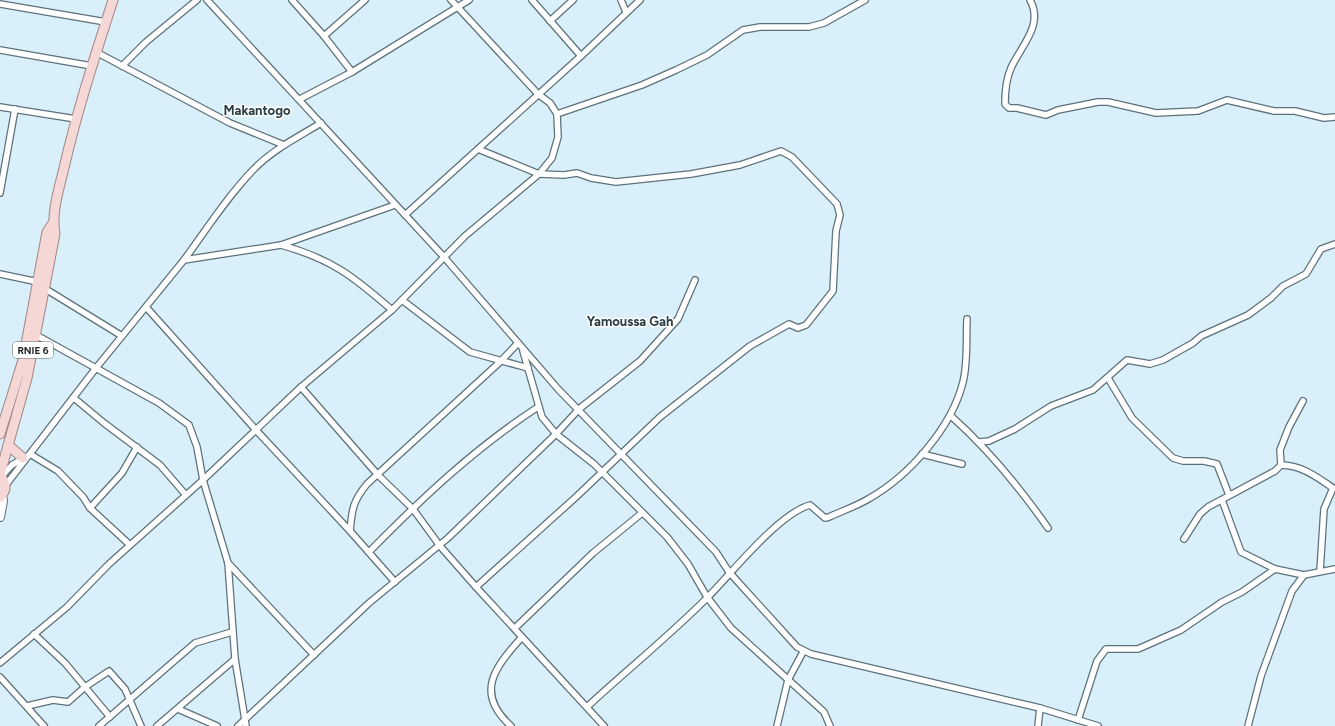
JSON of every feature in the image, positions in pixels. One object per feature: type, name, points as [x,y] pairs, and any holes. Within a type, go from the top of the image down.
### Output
[{"type":"main road","name":"RNIE 6","points":[[0,476],[27,378],[36,335],[47,232],[53,223],[76,118],[113,0]]},
{"type":"main road","name":"RNIE 6","points":[[0,434],[23,360],[41,285]]},
{"type":"main road","points":[[8,445],[27,456]]},
{"type":"main road","points":[[0,476],[5,486],[1,496],[3,501],[0,517]]},
{"type":"street","points":[[122,66],[151,38],[197,0]]},
{"type":"street","points":[[207,0],[444,257],[523,348],[579,409],[716,552],[729,572],[775,624],[803,652],[1040,708],[1098,726]]},
{"type":"street","points":[[292,0],[324,36],[352,72]]},
{"type":"street","points":[[324,36],[365,0]]},
{"type":"street","points":[[0,664],[67,607],[109,564],[185,494],[203,480],[301,387],[392,310],[465,236],[539,174],[552,158],[558,137],[557,114],[550,103],[538,94],[451,0]]},
{"type":"street","points":[[300,100],[352,72],[469,0]]},
{"type":"street","points":[[532,0],[581,56]]},
{"type":"street","points":[[550,21],[573,0]]},
{"type":"street","points":[[621,0],[626,12]]},
{"type":"street","points":[[405,215],[581,56],[640,0]]},
{"type":"street","points":[[557,114],[642,84],[682,67],[707,55],[743,30],[760,27],[809,27],[824,23],[865,0]]},
{"type":"street","points":[[1030,0],[1033,6],[1035,22],[1011,68],[1007,81],[1005,104],[1009,108],[1017,108],[1046,115],[1058,110],[1098,102],[1108,102],[1156,113],[1198,111],[1227,100],[1274,111],[1295,111],[1324,118],[1335,117]]},
{"type":"street","points":[[0,4],[106,22]]},
{"type":"street","points":[[0,50],[92,66]]},
{"type":"street","points":[[96,52],[230,123],[284,145]]},
{"type":"street","points":[[0,107],[76,118]]},
{"type":"street","points":[[0,193],[16,109]]},
{"type":"street","points":[[5,486],[19,471],[27,456],[184,260],[216,216],[253,170],[284,145],[321,123]]},
{"type":"street","points":[[476,587],[660,417],[750,346],[789,324],[798,328],[806,325],[833,291],[836,231],[840,215],[837,204],[792,157],[781,151],[740,165],[690,174],[616,182],[591,178],[577,173],[564,175],[539,174],[478,149]]},
{"type":"street","points":[[184,260],[281,245],[396,205]]},
{"type":"street","points":[[979,442],[989,441],[1015,429],[1051,406],[1093,390],[1128,360],[1150,364],[1163,360],[1193,343],[1201,336],[1248,315],[1272,298],[1283,286],[1306,274],[1321,249],[1335,244]]},
{"type":"street","points":[[281,245],[306,252],[352,276],[392,310]]},
{"type":"street","points":[[0,274],[41,285],[122,336]]},
{"type":"street","points":[[238,726],[368,603],[440,546],[556,434],[579,409],[640,361],[678,319],[695,280]]},
{"type":"street","points":[[402,300],[470,352],[528,368]]},
{"type":"street","points":[[146,307],[256,430],[369,552],[394,582]]},
{"type":"street","points":[[588,706],[707,597],[729,572],[787,518],[804,507],[810,505],[824,518],[829,518],[870,498],[896,479],[922,454],[951,416],[963,381],[967,318]]},
{"type":"street","points":[[36,335],[159,403],[189,425],[197,447],[203,480],[228,563],[232,632],[246,726]]},
{"type":"street","points":[[350,531],[352,508],[357,496],[367,484],[501,361],[518,342]]},
{"type":"street","points":[[523,348],[538,407],[542,417],[556,434],[577,449],[602,472],[674,544],[688,564],[707,597],[731,628],[824,712],[830,726]]},
{"type":"street","points":[[1108,378],[1132,418],[1173,458],[1182,461],[1204,461],[1217,464],[1229,495]]},
{"type":"street","points":[[301,387],[378,474],[413,509],[440,546],[476,587],[588,706],[604,726]]},
{"type":"street","points":[[74,398],[104,423],[160,465],[185,494]]},
{"type":"street","points":[[1281,465],[1280,450],[1289,427],[1303,401]]},
{"type":"street","points":[[369,552],[444,479],[491,439],[538,407]]},
{"type":"street","points":[[951,416],[979,442],[1032,506],[1048,528]]},
{"type":"street","points":[[90,508],[122,473],[137,447]]},
{"type":"street","points":[[922,454],[962,464]]},
{"type":"street","points":[[0,476],[12,465],[27,456]]},
{"type":"street","points":[[27,456],[58,471],[83,497],[90,508],[130,545]]},
{"type":"street","points":[[1184,539],[1200,514],[1208,507],[1275,471],[1281,465],[1292,465],[1306,471],[1333,488],[1324,509],[1320,571]]},
{"type":"street","points":[[1222,500],[1241,552],[1275,569],[1304,575],[1335,569]]},
{"type":"street","points":[[515,628],[594,553],[642,513]]},
{"type":"street","points":[[228,563],[314,655]]},
{"type":"street","points":[[1078,720],[1097,661],[1106,649],[1138,649],[1181,630],[1222,602],[1242,592],[1275,569]]},
{"type":"street","points":[[1248,726],[1261,676],[1292,590],[1304,575]]},
{"type":"street","points":[[99,726],[195,642],[232,632]]},
{"type":"street","points":[[34,634],[52,649],[110,717]]},
{"type":"street","points":[[511,726],[494,706],[490,693],[491,682],[494,672],[522,637]]},
{"type":"street","points":[[777,726],[788,680],[803,652]]},
{"type":"street","points":[[158,726],[235,659]]},
{"type":"street","points":[[27,706],[53,700],[68,702],[85,687],[109,671],[125,689],[141,726]]},
{"type":"street","points":[[0,676],[44,726]]},
{"type":"street","points":[[1038,726],[1040,708]]},
{"type":"street","points":[[178,709],[218,726]]},
{"type":"district","name":"Makantogo","points":[[257,110]]},
{"type":"district","name":"Yamoussa Gah","points":[[630,321]]}]
